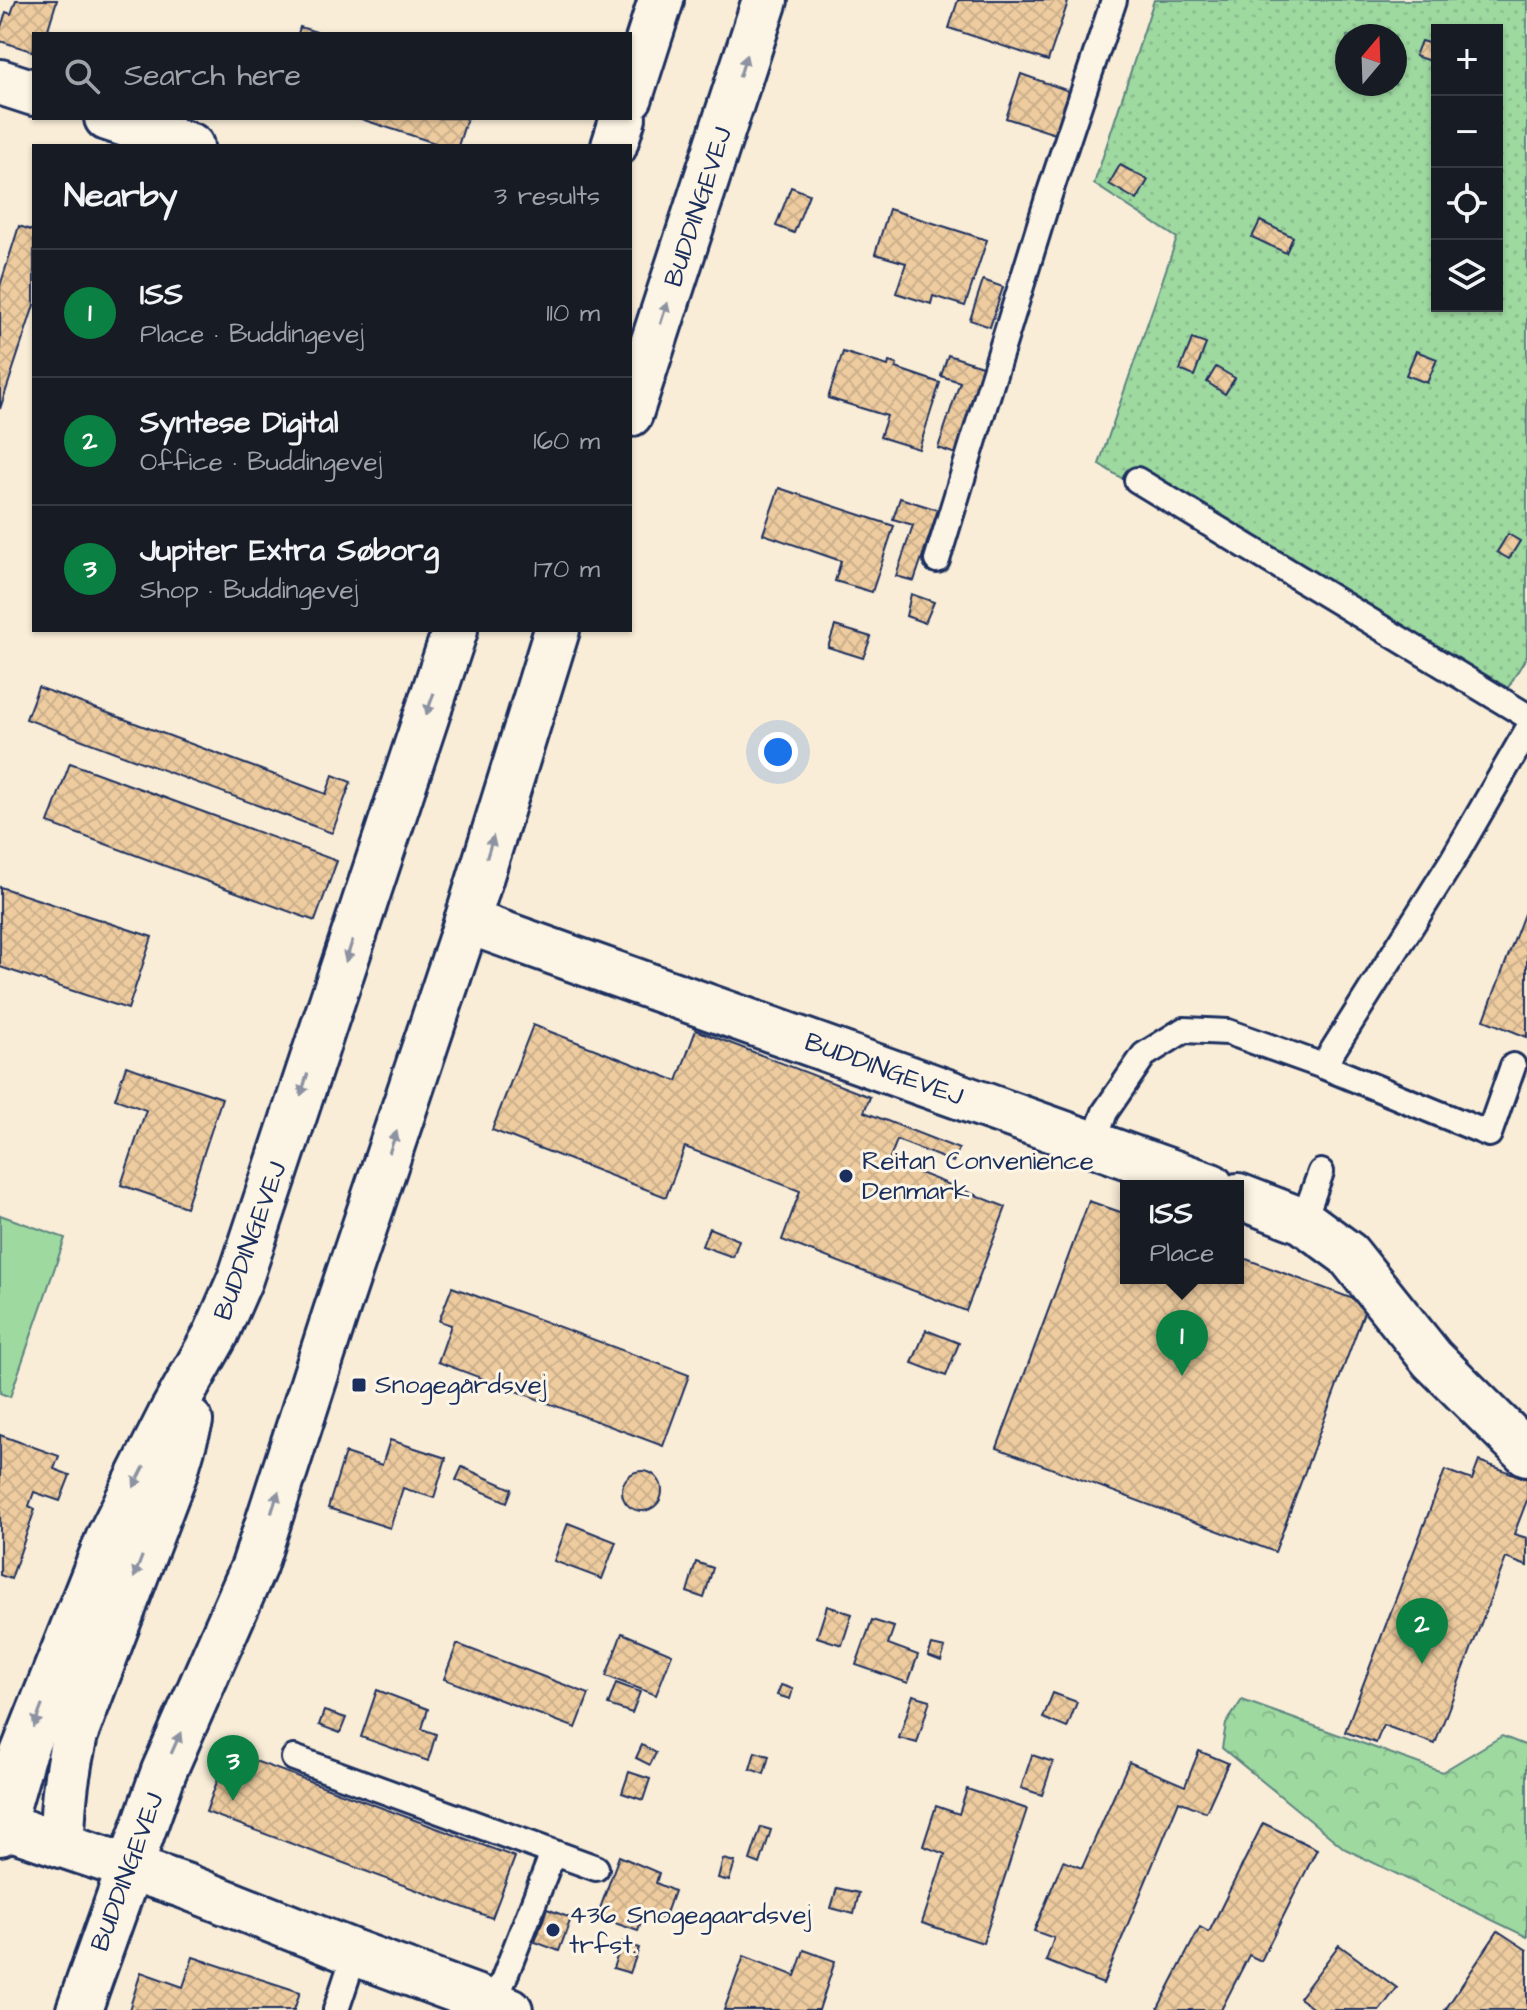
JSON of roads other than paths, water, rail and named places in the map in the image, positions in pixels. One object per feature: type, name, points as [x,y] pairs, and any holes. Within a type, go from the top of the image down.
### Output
[{"type":"main road","points":[[632,91],[661,0]]},
{"type":"main road","name":"BUDDINGEVEJ","points":[[632,408],[765,0]]},
{"type":"main road","points":[[0,82],[32,92]]},
{"type":"main road","points":[[113,120],[185,144]]},
{"type":"main road","points":[[615,144],[622,120]]},
{"type":"main road","name":"BUDDINGEVEJ","points":[[1,1827],[22,1756],[109,1537],[171,1414],[216,1334],[240,1279],[454,632]]},
{"type":"main road","name":"BUDDINGEVEJ","points":[[79,2010],[164,1771],[254,1566],[467,921],[556,632]]},
{"type":"main road","name":"BUDDINGEVEJ","points":[[467,921],[1194,1180]]},
{"type":"main road","points":[[1244,1198],[1303,1221],[1348,1254],[1432,1359],[1527,1453]]},
{"type":"main road","points":[[62,1845],[65,1776],[75,1735],[175,1472],[216,1334]]},
{"type":"main road","points":[[1,1827],[195,1890],[502,2007]]},
{"type":"lane","points":[[937,560],[1049,195],[1114,0]]},
{"type":"lane","points":[[1137,480],[1527,716]]},
{"type":"lane","points":[[1323,1066],[1452,861],[1527,731]]},
{"type":"lane","points":[[1093,1144],[1105,1112],[1144,1055],[1184,1030],[1228,1032],[1323,1066],[1489,1134],[1513,1066]]},
{"type":"lane","points":[[1303,1221],[1321,1172]]},
{"type":"lane","points":[[294,1758],[596,1868]]},
{"type":"lane","points":[[502,2007],[553,1853]]},
{"type":"lane","points":[[336,2010],[355,1953]]},
{"type":"place","name":"Reitan Convenience Denmark","points":[[846,1176]]},
{"type":"place","name":"ISS","points":[[1182,1376]]},
{"type":"place","name":"Snogegårdsvej","points":[[359,1385]]},
{"type":"place","name":"Syntese Digital","points":[[1422,1664]]},
{"type":"place","name":"Jupiter Extra Søborg","points":[[233,1801]]},
{"type":"place","name":"436 Snogegaardsvej trfst.","points":[[553,1930]]}]
